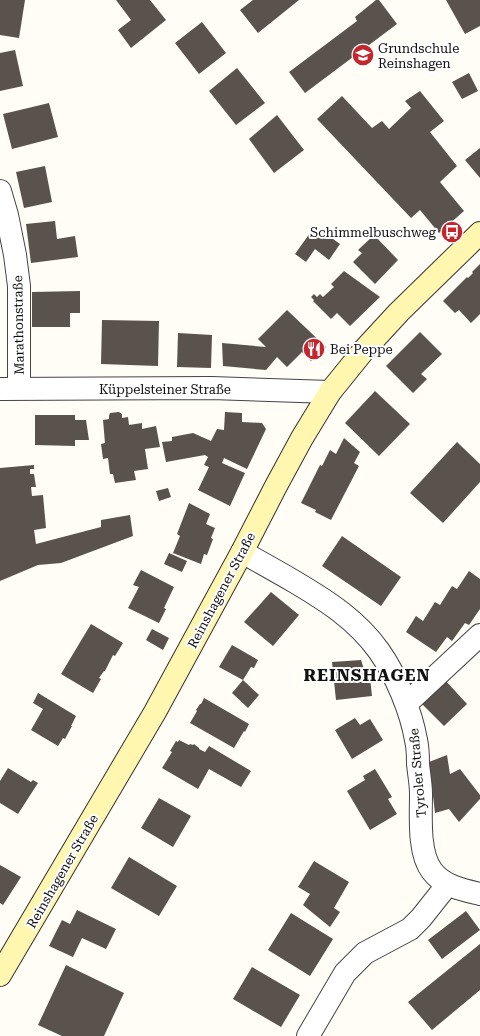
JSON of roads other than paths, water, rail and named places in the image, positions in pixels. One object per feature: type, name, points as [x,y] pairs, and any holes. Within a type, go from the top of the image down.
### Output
[{"type":"main road","name":"Reinshagener Straße","points":[[0,975],[155,712],[302,438],[330,392],[364,350],[399,312],[480,233]]},
{"type":"street","name":"Marathonstraße","points":[[0,191],[8,215],[19,286],[10,389]]},
{"type":"street","name":"Küppelsteiner Straße","points":[[10,389],[211,388],[330,392]]},
{"type":"street","name":"Tyroler Straße","points":[[242,552],[319,596],[342,612],[359,627],[379,651],[398,684],[406,704],[417,741],[421,791],[422,843],[424,856],[431,871],[444,882],[465,891],[480,894]]},
{"type":"street","points":[[406,704],[480,635]]},
{"type":"street","points":[[308,1036],[345,973],[365,953],[410,929],[422,918],[448,884]]},
{"type":"place","name":"Grundschule Reinshagen","points":[[363,55]]},
{"type":"place","name":"Schimmelbuschweg","points":[[452,232]]},
{"type":"place","name":"Bei Peppe","points":[[314,349]]},
{"type":"district","name":"REINSHAGEN","points":[[367,675]]}]
